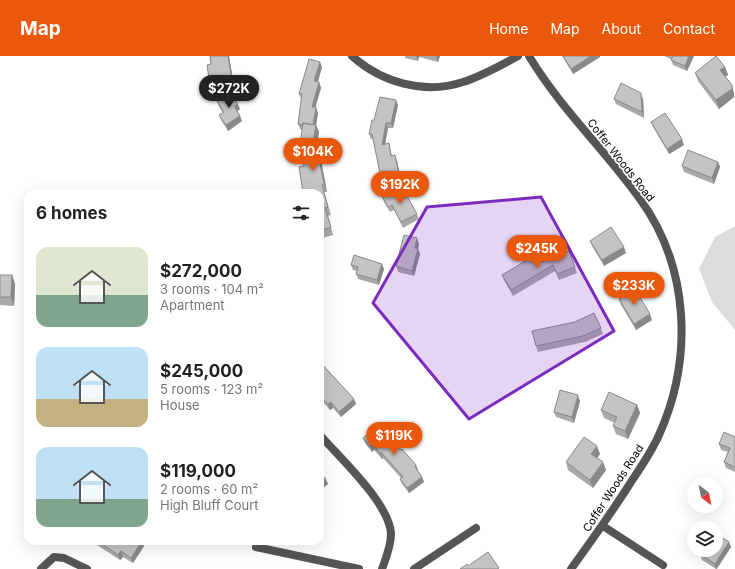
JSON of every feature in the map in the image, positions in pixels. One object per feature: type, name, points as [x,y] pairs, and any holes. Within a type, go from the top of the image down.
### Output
[{"type":"street","points":[[352,56],[365,68],[394,82],[424,87],[462,83],[484,74],[518,56]]},
{"type":"street","name":"Coffer Woods Road","points":[[529,56],[548,86],[641,200],[663,238],[670,256],[680,294],[682,338],[680,366],[674,393],[665,421],[642,466],[603,526],[571,569]]},
{"type":"street","points":[[324,440],[374,496],[382,506],[388,518],[391,532],[391,542],[382,569]]},
{"type":"street","points":[[603,526],[662,565]]},
{"type":"street","points":[[414,569],[476,528]]},
{"type":"street","points":[[256,547],[359,569]]},
{"type":"street","points":[[40,569],[54,557],[64,558],[84,569]]},
{"type":"highlighted area","points":[[541,197],[614,331],[469,419],[373,303],[427,207]]},
{"type":"shaded area","points":[[735,226],[735,330],[712,302],[699,269],[715,237]]},
{"type":"building","points":[[210,56],[228,56],[232,80],[210,85],[207,65],[211,64]]},
{"type":"building","points":[[563,56],[591,56],[571,69]]},
{"type":"building","points":[[673,56],[689,56],[685,66],[671,60]]},
{"type":"building","points":[[716,56],[725,67],[720,70],[732,85],[732,89],[716,100],[695,73]]},
{"type":"building","points":[[309,59],[320,62],[314,81],[319,82],[312,107],[316,107],[313,125],[303,123],[303,125],[298,124],[302,94],[299,94]]},
{"type":"building","points":[[621,83],[641,93],[642,112],[614,99]]},
{"type":"building","points":[[231,93],[238,104],[234,106],[240,116],[226,125],[219,115],[224,112],[217,101]]},
{"type":"building","points":[[380,97],[396,100],[391,123],[386,123],[382,145],[389,143],[391,156],[395,155],[399,175],[381,178],[372,134],[369,134]]},
{"type":"building","points":[[665,113],[682,139],[667,149],[651,122]]},
{"type":"building","points":[[303,123],[316,125],[312,149],[317,148],[324,184],[322,185],[323,189],[302,189],[299,167],[304,166],[300,144]]},
{"type":"building","points":[[688,150],[718,162],[712,178],[682,166]]},
{"type":"building","points":[[396,189],[402,199],[407,196],[417,214],[401,222],[392,205],[388,207],[382,196]]},
{"type":"building","points":[[324,192],[328,207],[325,208],[331,227],[324,230]]},
{"type":"building","points":[[611,227],[624,247],[602,260],[590,241]]},
{"type":"building","points":[[404,235],[417,238],[415,248],[418,249],[412,271],[396,266]]},
{"type":"building","points":[[569,251],[575,267],[557,274],[553,265],[511,290],[502,275],[534,256],[538,263]]},
{"type":"building","points":[[354,255],[382,264],[377,280],[356,274],[358,267],[351,265]]},
{"type":"building","points":[[0,275],[12,275],[11,297],[0,297]]},
{"type":"building","points":[[635,289],[650,314],[634,324],[619,299]]},
{"type":"building","points":[[594,313],[601,328],[583,336],[536,346],[532,331],[575,322]]},
{"type":"building","points":[[324,366],[354,399],[339,412],[331,402],[328,404],[324,400]]},
{"type":"building","points":[[560,390],[578,395],[572,417],[554,412]]},
{"type":"building","points":[[609,392],[637,405],[625,431],[613,426],[617,417],[601,410]]},
{"type":"building","points":[[378,426],[385,434],[387,432],[401,450],[402,449],[416,465],[415,467],[422,477],[407,488],[400,479],[403,477],[381,452],[380,453],[372,444],[370,446],[363,438]]},
{"type":"building","points":[[724,432],[735,437],[735,467],[724,462],[730,448],[719,444]]},
{"type":"building","points":[[584,437],[597,446],[591,454],[603,462],[590,480],[566,462]]},
{"type":"building","points":[[723,538],[729,542],[723,551]]},
{"type":"building","points":[[104,545],[139,545],[131,558],[121,551],[118,555]]},
{"type":"building","points":[[488,552],[499,568],[460,569],[467,564],[468,566]]},
{"type":"building","points":[[704,557],[719,557],[715,564]]}]
